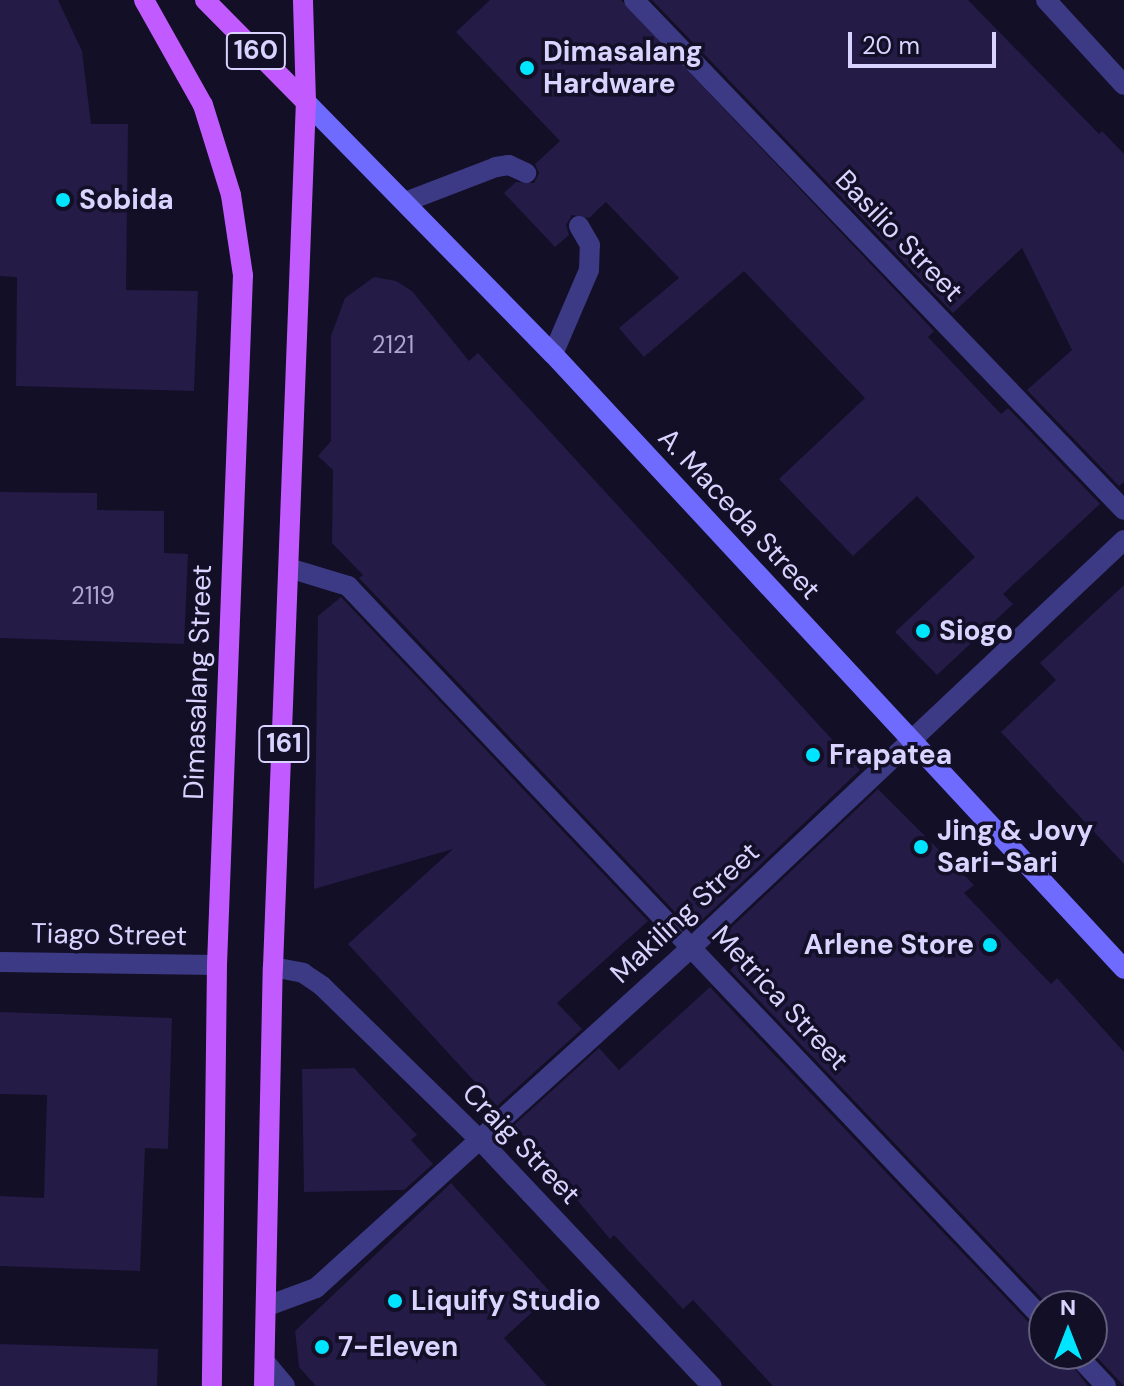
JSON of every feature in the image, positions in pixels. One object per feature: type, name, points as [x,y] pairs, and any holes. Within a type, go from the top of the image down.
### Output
[{"type":"main road","name":"Dimasalang Street","points":[[144,0],[203,105],[231,195],[243,275],[217,965],[212,1386]]},
{"type":"main road","name":"160","points":[[205,0],[306,102]]},
{"type":"main road","name":"160","points":[[303,0],[306,102]]},
{"type":"main road","name":"A. Maceda Street","points":[[306,102],[553,354],[1124,969]]},
{"type":"main road","name":"161","points":[[264,1386],[270,1305],[273,967],[292,569],[306,102]]},
{"type":"street","name":"Basilio Street","points":[[634,0],[1124,510]]},
{"type":"street","points":[[1046,0],[1124,85]]},
{"type":"street","points":[[405,202],[496,167],[509,165],[526,173]]},
{"type":"street","points":[[553,354],[589,270],[590,245],[579,226]]},
{"type":"street","name":"Makiling Street","points":[[270,1305],[316,1288],[693,946],[1124,540]]},
{"type":"street","name":"Metrica Street","points":[[292,569],[348,586],[693,946],[1028,1303]]},
{"type":"street","name":"Tiago Street","points":[[0,962],[217,965]]},
{"type":"street","name":"Craig Street","points":[[273,967],[303,973],[322,986],[480,1140],[712,1386]]},
{"type":"street","points":[[265,1362],[285,1386]]},
{"type":"street","points":[[1091,1370],[1106,1386]]},
{"type":"building","points":[[0,0],[58,0],[82,51],[91,124],[128,124],[126,290],[198,291],[194,391],[16,386],[17,277],[0,276]]},
{"type":"building","points":[[490,0],[621,0],[934,331],[928,337],[1001,414],[1008,408],[1100,504],[1003,594],[1013,604],[937,675],[895,632],[975,557],[917,496],[853,556],[779,479],[865,398],[744,271],[644,357],[619,328],[679,278],[606,202],[589,218],[572,215],[566,225],[569,235],[555,247],[504,193],[516,182],[534,183],[539,173],[535,164],[560,141],[456,32]]},
{"type":"building","points":[[652,0],[968,0],[1099,134],[1102,131],[1124,154],[1124,482],[1119,486],[1027,390],[1072,350],[1022,248],[953,313]]},
{"type":"building","points":[[374,277],[396,281],[412,291],[469,361],[478,353],[860,770],[701,921],[684,904],[675,912],[359,578],[363,575],[332,543],[333,470],[318,456],[331,441],[331,336],[345,298]]},
{"type":"building","points":[[0,492],[97,493],[97,510],[164,511],[164,553],[188,554],[184,644],[0,638]]},
{"type":"building","points":[[1124,585],[1124,864],[1001,732],[1056,680],[1040,663]]},
{"type":"building","points":[[341,597],[648,921],[557,1003],[582,1029],[497,1106],[348,944],[453,849],[314,889],[318,616]]},
{"type":"building","points":[[878,789],[974,885],[964,893],[1051,984],[1057,978],[1124,1052],[1124,1386],[1108,1369],[1108,1290],[1034,1290],[730,970],[738,962],[718,940]]},
{"type":"building","points":[[710,987],[1028,1322],[1028,1370],[1076,1370],[1088,1386],[773,1386],[693,1300],[683,1309],[614,1235],[610,1239],[514,1125],[599,1048],[619,1070]]},
{"type":"building","points":[[0,1012],[172,1018],[168,1149],[145,1148],[140,1271],[0,1266],[0,1196],[44,1198],[47,1095],[0,1094]]},
{"type":"building","points":[[354,1068],[417,1135],[411,1140],[433,1164],[404,1190],[304,1192],[302,1069]]},
{"type":"building","name":"Liquify Studio","points":[[451,1183],[552,1294],[504,1338],[547,1386],[316,1386],[299,1367],[295,1331]]},
{"type":"building","points":[[0,1344],[158,1349],[157,1386],[0,1386]]},
{"type":"place","name":"Dimasalang Hardware","points":[[527,68]]},
{"type":"place","name":"Sobida","points":[[63,200]]},
{"type":"place","name":"Siogo","points":[[923,631]]},
{"type":"place","name":"Frapatea","points":[[813,755]]},
{"type":"place","name":"Jing & Jovy Sari-Sari","points":[[921,847]]},
{"type":"place","name":"Arlene Store","points":[[990,945]]},
{"type":"place","name":"Liquify Studio","points":[[395,1301]]},
{"type":"place","name":"7-Eleven","points":[[322,1347]]}]
